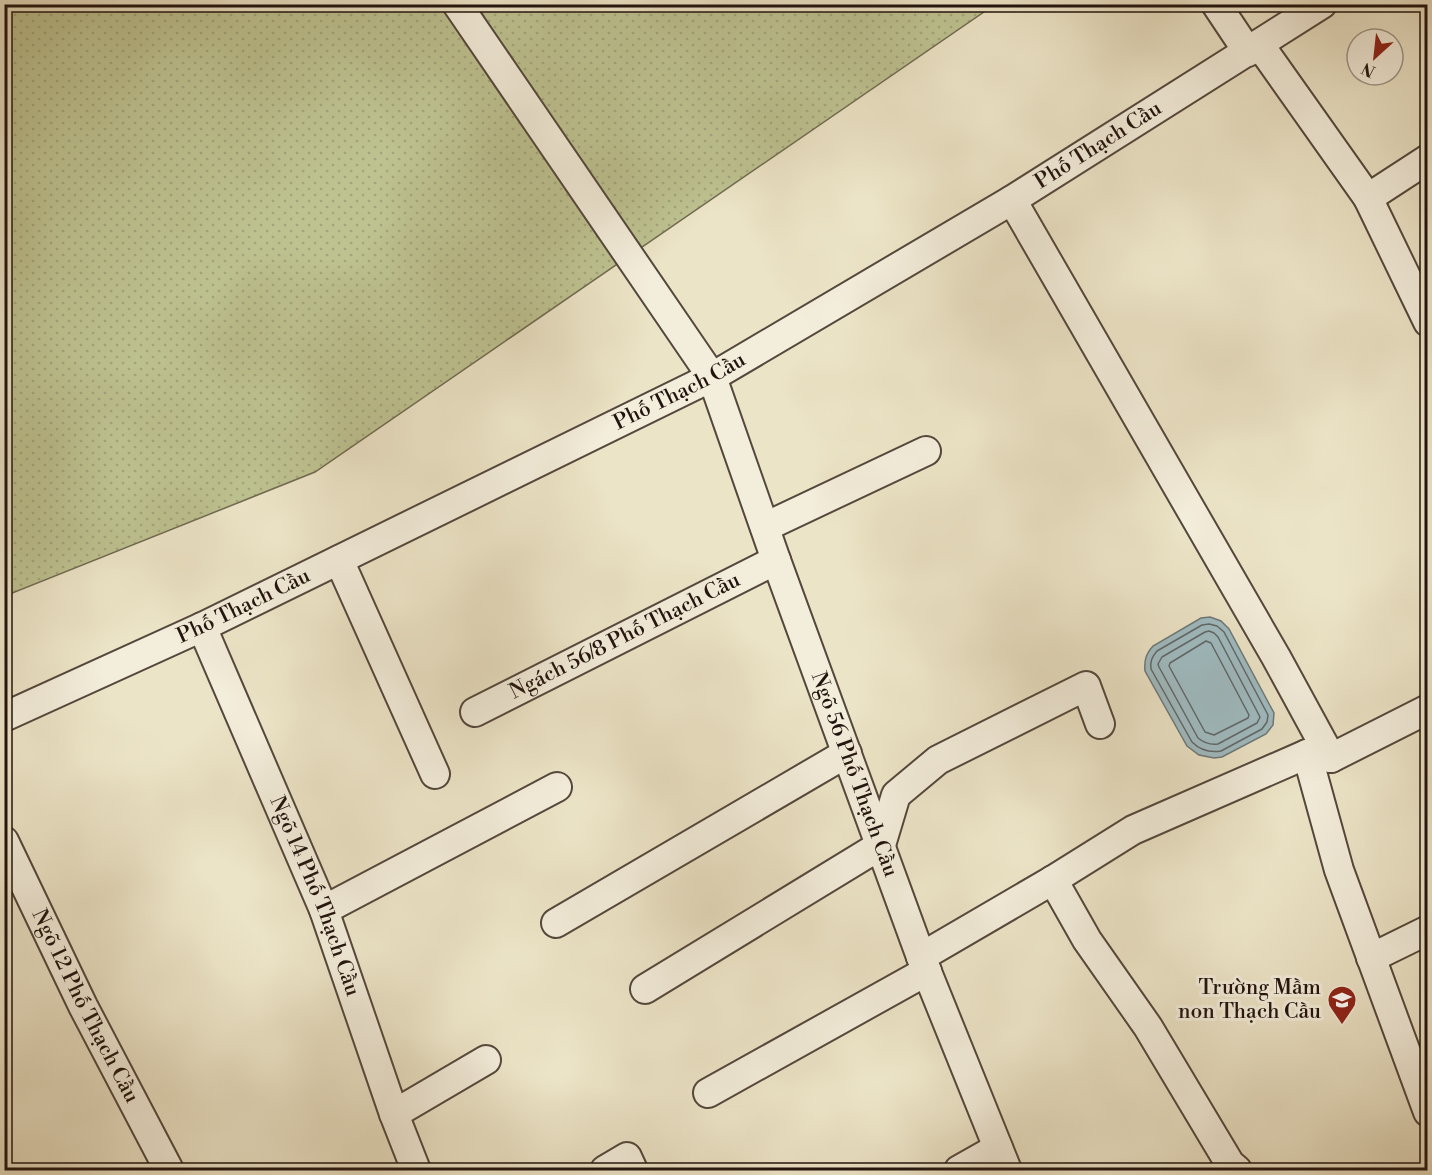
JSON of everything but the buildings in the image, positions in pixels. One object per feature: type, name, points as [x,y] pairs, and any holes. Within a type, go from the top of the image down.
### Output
[{"type":"street","name":"Ngõ 56 Phố Thạch Cầu","points":[[457,4],[712,377],[776,560],[924,964],[1002,1159]]},
{"type":"street","points":[[1216,4],[1253,48],[1368,198],[1428,322]]},
{"type":"street","name":"Phố Thạch Cầu","points":[[4,717],[202,627],[712,377],[1012,200],[1322,4]]},
{"type":"street","points":[[1368,198],[1428,159]]},
{"type":"street","points":[[1012,200],[1276,657],[1319,756],[1339,870],[1428,1112]]},
{"type":"street","points":[[765,527],[926,451]]},
{"type":"street","points":[[339,560],[435,774]]},
{"type":"street","name":"Ngách 56/8 Phố Thạch Cầu","points":[[475,712],[776,560]]},
{"type":"street","name":"Ngõ 14 Phố Thạch Cầu","points":[[202,627],[324,910],[394,1114],[416,1170]]},
{"type":"street","points":[[645,989],[880,845],[896,795],[938,760],[1086,686],[1100,724]]},
{"type":"street","points":[[708,1093],[924,964],[1133,830],[1319,756],[1428,709]]},
{"type":"street","points":[[556,923],[847,753]]},
{"type":"street","points":[[324,910],[557,787]]},
{"type":"street","name":"Ngõ 12 Phố Thạch Cầu","points":[[4,841],[83,1006],[169,1170]]},
{"type":"street","points":[[1053,880],[1087,940],[1148,1027],[1230,1164],[1237,1170]]},
{"type":"street","points":[[1371,958],[1428,930]]},
{"type":"street","points":[[394,1114],[486,1060]]},
{"type":"street","points":[[605,1170],[627,1157],[633,1170]]},
{"type":"street","points":[[959,1170],[1002,1159]]},
{"type":"green space","points":[[5,5],[994,5],[315,472],[5,596]]},
{"type":"water","points":[[1210,617],[1221,621],[1229,629],[1274,713],[1273,725],[1266,734],[1222,757],[1214,758],[1199,755],[1187,746],[1145,671],[1146,657],[1153,646],[1201,618]]},
{"type":"place","name":"Trường Mầm non Thạch Cầu","points":[[1342,1026]]}]
